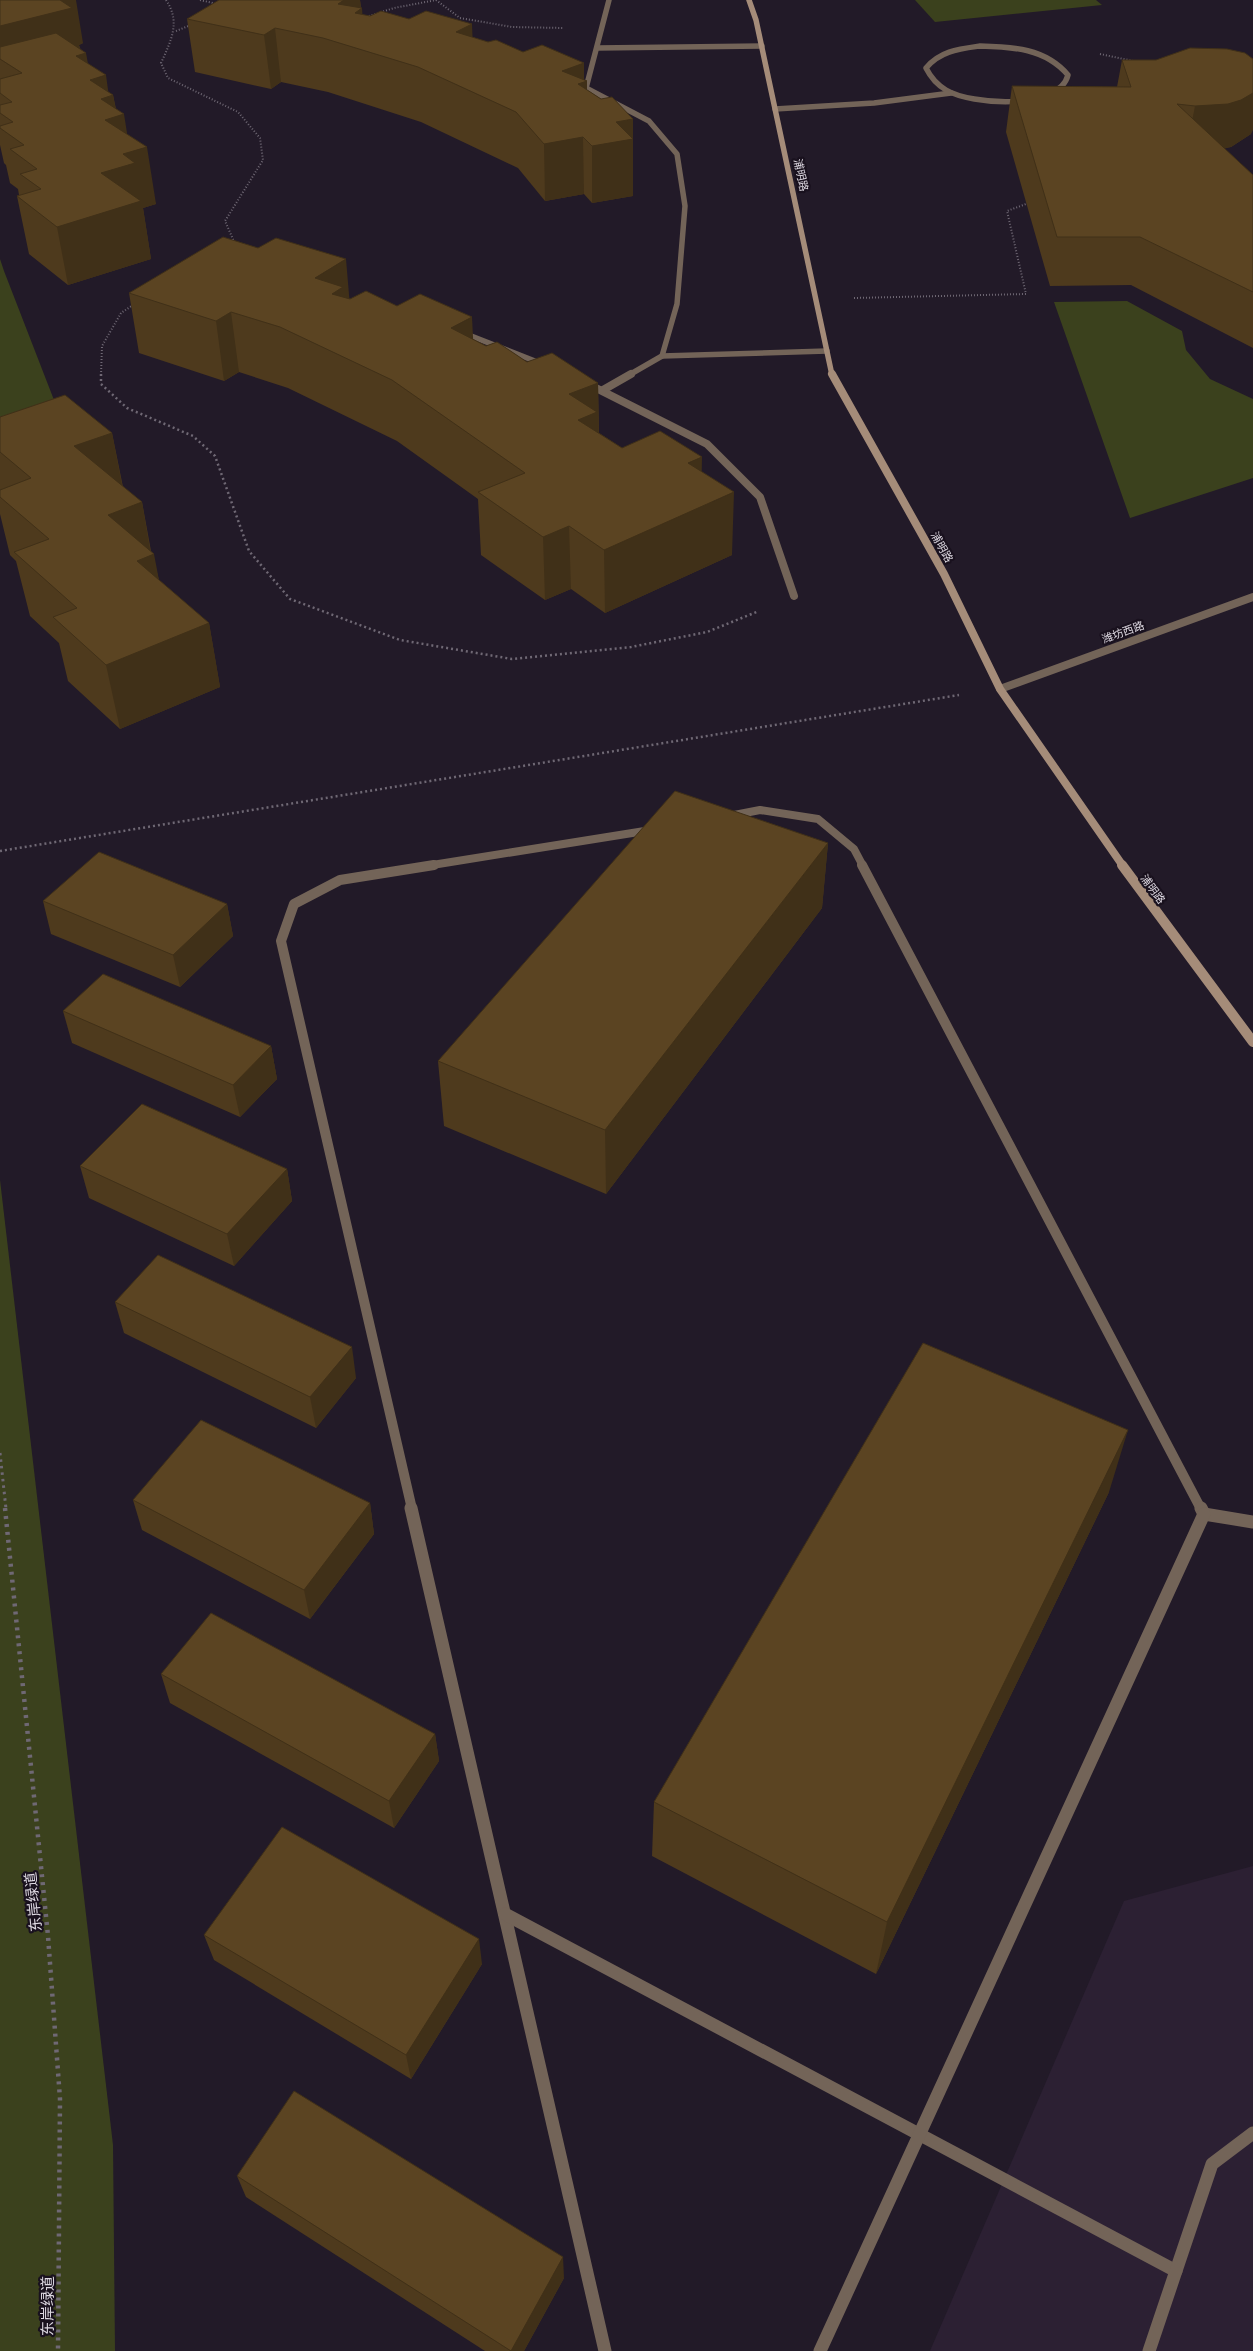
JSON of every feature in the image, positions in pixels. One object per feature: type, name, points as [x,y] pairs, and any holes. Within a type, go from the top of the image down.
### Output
[{"type":"main road","name":"浦明路","points":[[749,0],[762,46],[832,375],[944,574],[1000,688],[1143,895],[1253,1042]]},
{"type":"street","points":[[586,88],[609,0]]},
{"type":"street","points":[[597,48],[762,46]]},
{"type":"street","points":[[775,109],[874,103],[951,93],[993,102],[1016,102],[1056,92],[1066,84],[1068,75],[1061,65],[1047,56],[1028,50],[1004,46],[960,48],[943,53],[932,60],[926,68],[928,77],[936,86],[951,93]]},
{"type":"street","points":[[577,84],[649,120],[677,154],[685,206],[677,304],[662,356]]},
{"type":"street","points":[[455,330],[501,346],[552,368]]},
{"type":"street","points":[[603,390],[662,356],[827,350]]},
{"type":"street","points":[[578,379],[707,444],[760,497],[794,596]]},
{"type":"street","name":"潍坊西路","points":[[1000,688],[1253,597]]},
{"type":"street","points":[[714,819],[760,810],[818,819],[854,848],[1204,1514]]},
{"type":"street","points":[[605,2351],[281,941],[294,904],[340,880],[658,829]]},
{"type":"street","points":[[1204,1514],[1253,1522]]},
{"type":"street","points":[[820,2351],[1204,1514]]},
{"type":"street","points":[[505,1914],[1176,2271]]},
{"type":"street","points":[[1149,2351],[1212,2164],[1253,2133]]},
{"type":"path","points":[[166,0],[174,9],[176,31],[161,63],[168,78],[238,112],[260,138],[263,160],[226,221],[236,248]]},
{"type":"path","points":[[200,0],[217,4]]},
{"type":"path","points":[[364,18],[394,8],[436,0],[460,18],[512,27],[602,28]]},
{"type":"path","points":[[176,31],[194,24]]},
{"type":"path","points":[[816,299],[1026,294],[1006,211],[1026,204]]},
{"type":"path","points":[[135,304],[121,313],[102,346],[101,384],[127,408],[193,436],[215,456],[249,551],[290,599],[400,640],[512,659],[631,647],[707,632],[794,596]]},
{"type":"path","points":[[0,851],[1000,688]]},
{"type":"path","name":"东岸绿道","points":[[0,1453],[48,1936],[60,2098],[58,2351]]},
{"type":"shaded area","points":[[1253,1866],[1253,2351],[930,2351],[1124,1901]]},
{"type":"green space","points":[[915,0],[1096,0],[1102,5],[935,22]]},
{"type":"green space","points":[[0,259],[4,271],[66,431],[0,440]]},
{"type":"green space","points":[[1127,301],[1182,331],[1186,350],[1210,379],[1253,399],[1253,478],[1130,518],[1054,302]]},
{"type":"green space","points":[[0,1180],[113,2145],[115,2351],[0,2351]]},
{"type":"building","points":[[0,0],[60,0],[72,8],[0,26]]},
{"type":"building","points":[[219,0],[344,0],[338,4],[362,8],[355,13],[370,16],[381,11],[409,19],[426,11],[472,24],[456,32],[488,42],[496,40],[523,52],[542,45],[584,63],[562,71],[587,81],[578,84],[601,99],[612,97],[633,119],[616,122],[633,139],[592,146],[583,137],[544,144],[516,112],[418,67],[323,38],[275,28],[264,35],[187,19]]},
{"type":"building","points":[[56,33],[86,53],[76,56],[106,75],[90,80],[113,95],[101,99],[124,114],[105,120],[147,147],[123,154],[135,163],[101,173],[141,201],[57,227],[17,196],[41,189],[20,174],[37,169],[10,149],[24,145],[0,128],[0,126],[13,122],[0,113],[0,105],[12,102],[0,93],[0,79],[22,73],[0,59],[0,47]]},
{"type":"building","points":[[1190,48],[1227,49],[1245,53],[1253,59],[1253,93],[1241,100],[1228,104],[1195,106],[1177,104],[1253,175],[1253,292],[1140,237],[1057,237],[1012,86],[1131,87],[1122,60],[1156,60]]},
{"type":"building","points":[[223,237],[258,248],[276,238],[346,259],[315,278],[343,287],[332,294],[350,299],[366,291],[397,306],[420,294],[472,317],[451,328],[486,346],[497,342],[527,362],[552,353],[598,383],[569,394],[597,412],[578,420],[622,448],[660,431],[702,457],[688,463],[734,492],[604,550],[569,526],[543,537],[478,492],[525,473],[392,380],[280,327],[231,312],[216,321],[129,293]]},
{"type":"building","points":[[65,395],[112,433],[74,446],[142,502],[108,515],[154,554],[137,561],[209,623],[106,665],[53,617],[77,608],[14,552],[49,539],[0,497],[0,490],[31,478],[0,452],[0,417]]},
{"type":"building","points":[[675,791],[828,843],[605,1130],[438,1061]]},
{"type":"building","points":[[99,852],[227,904],[173,955],[43,901]]},
{"type":"building","points":[[103,974],[271,1046],[233,1085],[63,1011]]},
{"type":"building","points":[[142,1104],[287,1169],[227,1234],[80,1166]]},
{"type":"building","points":[[158,1255],[352,1347],[310,1397],[115,1302]]},
{"type":"building","points":[[923,1343],[1128,1430],[887,1922],[654,1802]]},
{"type":"building","points":[[201,1420],[370,1503],[304,1590],[133,1500]]},
{"type":"building","points":[[211,1613],[435,1734],[389,1801],[161,1674]]},
{"type":"building","points":[[282,1827],[479,1939],[406,2055],[204,1935]]},
{"type":"building","points":[[294,2091],[563,2257],[511,2351],[237,2176]]}]
